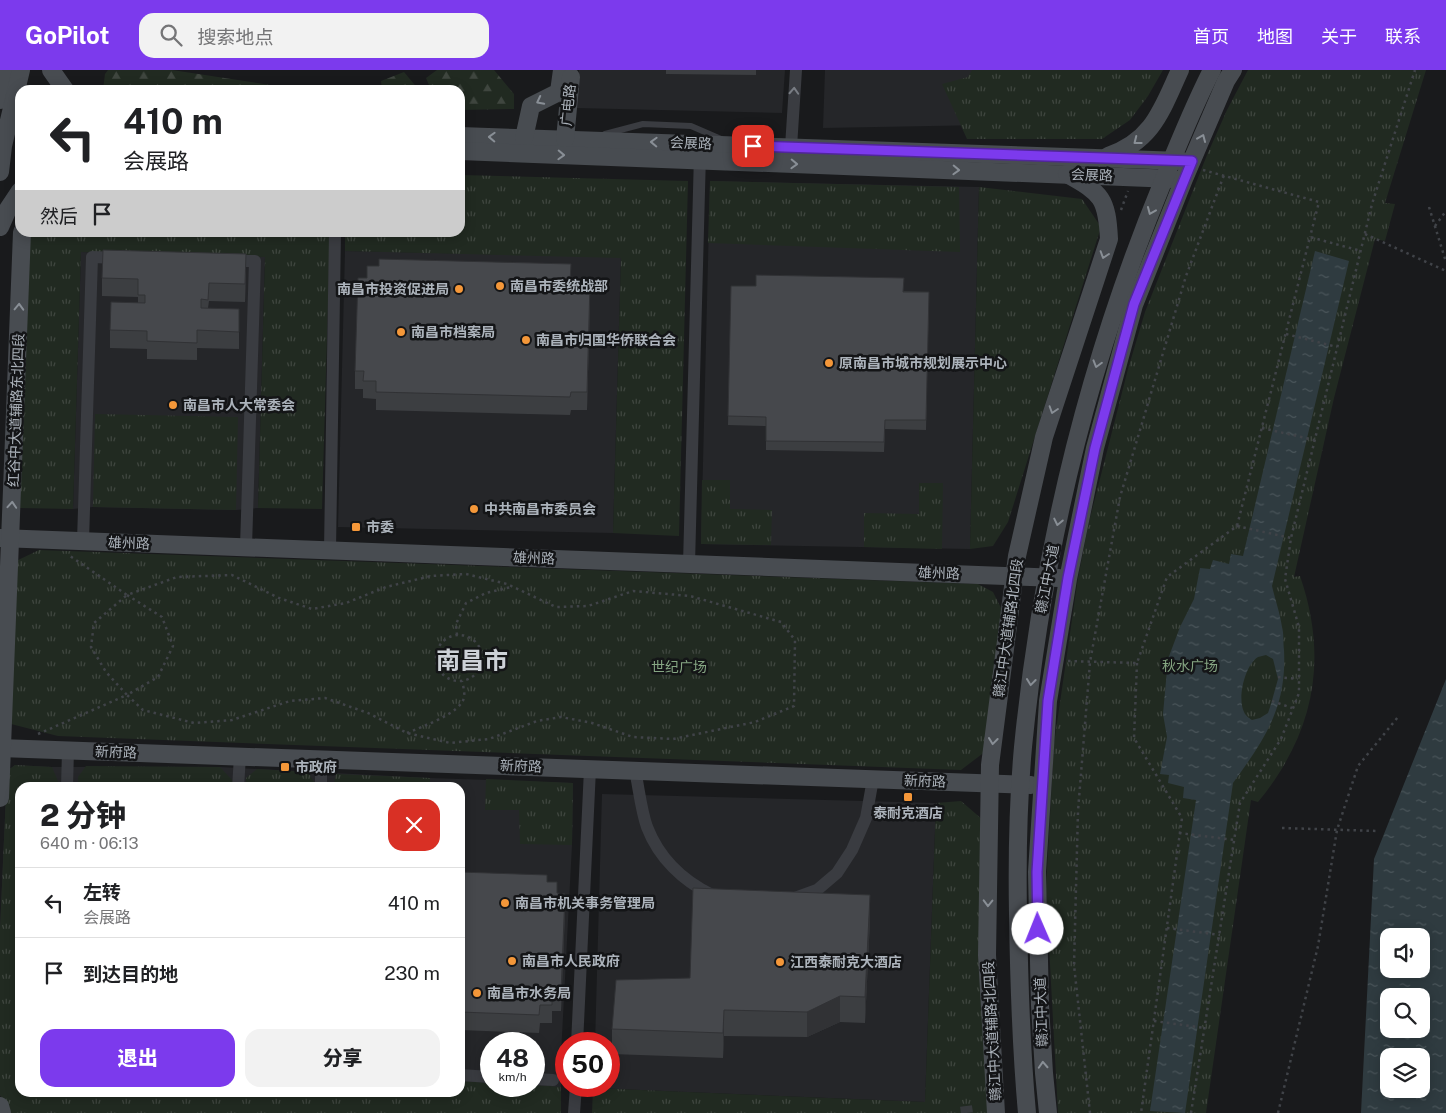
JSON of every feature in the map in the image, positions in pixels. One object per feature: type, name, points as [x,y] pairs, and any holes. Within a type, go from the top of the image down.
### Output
[{"type":"street","points":[[0,100],[7,70]]},
{"type":"street","points":[[18,85],[21,70]]},
{"type":"street","name":"广电路","points":[[524,138],[531,106],[559,92],[562,70]]},
{"type":"street","name":"广电路","points":[[565,139],[572,70]]},
{"type":"street","points":[[791,147],[796,70]]},
{"type":"street","points":[[1101,158],[1118,153],[1134,144],[1146,134],[1157,120],[1180,70]]},
{"type":"street","name":"赣江中大道","points":[[1027,1113],[1021,1044],[1018,859],[1023,748],[1038,629],[1047,578],[1058,520],[1086,404],[1108,328],[1143,230],[1199,95],[1212,70]]},
{"type":"street","name":"赣江中大道","points":[[1048,1113],[1040,1005],[1037,872],[1041,785],[1048,701],[1068,578],[1095,448],[1134,304],[1184,179],[1198,162],[1226,82],[1233,70]]},
{"type":"street","points":[[0,172],[15,98]]},
{"type":"street","name":"会展路","points":[[465,136],[583,140],[700,152],[1067,174],[1184,179]]},
{"type":"street","name":"会展路","points":[[465,151],[700,152],[734,145],[1198,162]]},
{"type":"street","points":[[689,564],[700,152]]},
{"type":"street","name":"赣江中大道辅路北四段","points":[[996,1113],[988,954],[990,765],[1017,556],[1044,437],[1109,239],[1108,216],[1103,203],[1091,187],[1067,174]]},
{"type":"street","points":[[0,227],[15,198]]},
{"type":"street","name":"红谷中大道辅路东北四段","points":[[0,798],[5,538],[13,491],[22,237]]},
{"type":"street","points":[[330,550],[335,237]]},
{"type":"street","points":[[84,541],[92,257],[130,258]]},
{"type":"street","points":[[216,260],[255,261],[246,547]]},
{"type":"street","name":"雄州路","points":[[5,538],[1068,578]]},
{"type":"street","name":"新府路","points":[[1,748],[1041,785]]},
{"type":"street","points":[[67,782],[68,750]]},
{"type":"street","points":[[238,782],[240,756]]},
{"type":"street","points":[[321,759],[321,782]]},
{"type":"street","points":[[579,1032],[590,769]]},
{"type":"street","points":[[635,770],[647,826],[656,847],[686,881],[719,899],[726,900]]},
{"type":"street","points":[[783,901],[791,900],[817,890],[837,873],[852,850],[866,818],[872,779]]},
{"type":"street","points":[[465,1075],[480,1076]]},
{"type":"street","points":[[545,1080],[553,1080]]},
{"type":"street","points":[[574,1113],[575,1097]]},
{"type":"lane","points":[[583,140],[643,124],[692,126],[734,145]]},
{"type":"path","points":[[1191,1113],[1240,803],[1280,739],[1299,693],[1299,628],[1285,579],[1291,538],[1372,204],[1415,70]]},
{"type":"path","points":[[1142,1113],[1182,818],[1134,738],[1137,663],[1167,577],[1237,526],[1319,202],[1201,169],[1198,162]]},
{"type":"path","points":[[1090,1113],[1074,965],[1078,811],[1090,662],[1120,497],[1186,276],[1224,176]]},
{"type":"path","points":[[1429,207],[1446,262]]},
{"type":"path","points":[[1435,226],[1446,211]]},
{"type":"path","points":[[1365,234],[1446,271]]},
{"type":"path","points":[[1310,236],[1361,251]]},
{"type":"path","points":[[1286,334],[1338,347]]},
{"type":"path","points":[[1262,428],[1314,440]]},
{"type":"path","points":[[1237,526],[1291,538]]},
{"type":"path","points":[[29,749],[31,737],[127,696],[158,676],[173,646],[162,617],[70,556]]},
{"type":"path","points":[[466,574],[512,586],[556,607],[588,606],[633,591],[690,596],[781,622],[795,640],[794,706],[755,722],[673,739],[633,737],[592,723],[561,716],[537,721],[489,739],[450,743],[407,733],[368,713],[325,698],[290,700],[232,720],[194,723],[143,710],[127,696],[106,672],[91,647],[94,623],[128,595],[177,577],[232,575],[279,598],[312,609],[346,603],[386,587],[431,576],[466,574]]},
{"type":"path","points":[[457,636],[456,624],[466,603],[486,593],[512,586]]},
{"type":"path","points":[[457,636],[464,636],[473,640],[480,648],[482,655],[481,665],[472,678],[462,681],[444,676],[437,664],[436,654],[440,645],[446,640],[457,636]]},
{"type":"path","points":[[1066,661],[1137,663]]},
{"type":"path","points":[[1278,677],[1299,679]]},
{"type":"path","points":[[407,733],[446,716],[461,705],[464,697],[462,681]]},
{"type":"path","points":[[1272,701],[1292,708]]},
{"type":"path","points":[[1278,1113],[1318,946],[1337,830],[1358,766],[1398,717]]},
{"type":"path","points":[[1282,828],[1377,831]]},
{"type":"path","points":[[1179,833],[1234,840]]},
{"type":"path","points":[[1167,928],[1220,935]]},
{"type":"path","points":[[1154,1021],[1205,1028]]},
{"type":"shaded area","points":[[579,70],[785,70],[782,113],[576,108]]},
{"type":"shaded area","points":[[825,70],[1010,70],[985,125],[823,128]]},
{"type":"shaded area","points":[[710,181],[979,187],[970,549],[701,544]]},
{"type":"shaded area","points":[[345,251],[621,257],[613,533],[338,527]]},
{"type":"shaded area","points":[[81,252],[265,257],[258,508],[236,510],[93,507],[73,509]]},
{"type":"shaded area","points":[[15,765],[52,767],[220,767],[573,783],[572,845],[562,1032],[555,1032],[555,1097],[561,1097],[561,1113],[11,1113],[0,1095],[0,930],[7,771]]},
{"type":"shaded area","points":[[602,794],[936,803],[925,1102],[620,1089],[620,1032],[595,1032]]},
{"type":"green space","points":[[108,70],[172,70],[270,85],[104,85],[105,74]]},
{"type":"green space","points":[[437,70],[494,70],[514,94],[514,109],[465,110],[465,85],[429,85],[426,78]]},
{"type":"green space","points":[[972,70],[1163,70],[1148,96],[1130,120],[1102,139],[967,139],[942,84],[968,77]]},
{"type":"green space","name":"秋水广场","points":[[1248,70],[1426,70],[1385,203],[1395,204],[1385,241],[1375,239],[1334,398],[1294,577],[1300,576],[1309,607],[1314,637],[1311,695],[1304,723],[1292,750],[1277,776],[1258,802],[1251,800],[1206,1113],[1058,1113],[1046,889],[1054,744],[1078,578],[1089,522],[1128,369],[1145,312],[1207,155],[1227,110]]},
{"type":"green space","points":[[404,72],[415,85],[382,85],[381,81]]},
{"type":"green space","points":[[465,175],[688,181],[679,536],[613,533],[621,258],[345,251],[345,237],[465,237]]},
{"type":"green space","points":[[710,181],[959,187],[960,252],[708,243]]},
{"type":"green space","points":[[979,187],[1082,199],[1101,227],[1008,522],[993,546],[970,549]]},
{"type":"green space","points":[[28,237],[330,237],[322,509],[258,508],[265,257],[81,252],[73,509],[20,508]]},
{"type":"green space","points":[[95,414],[238,417],[236,510],[93,507]]},
{"type":"green space","points":[[702,480],[730,480],[730,509],[772,510],[771,545],[701,544]]},
{"type":"green space","points":[[919,483],[943,483],[942,549],[864,547],[864,513],[919,514]]},
{"type":"green space","name":"世纪广场","points":[[39,550],[978,584],[993,592],[1003,612],[986,751],[961,770],[58,736],[11,724],[14,562]]},
{"type":"green space","points":[[15,765],[52,767],[58,782],[15,782],[15,1097],[465,1097],[465,1081],[480,1082],[480,1097],[545,1097],[545,1086],[555,1087],[555,1097],[561,1097],[561,1113],[11,1113],[0,1095],[0,930],[7,771]]},
{"type":"green space","points":[[86,766],[220,767],[233,782],[78,782],[78,777]]},
{"type":"green space","points":[[257,769],[308,772],[314,782],[246,782],[246,778]]},
{"type":"green space","points":[[336,774],[430,778],[430,782],[334,782]]},
{"type":"green space","points":[[486,779],[573,783],[572,845],[520,844],[519,810],[485,810]]},
{"type":"green space","points":[[961,801],[983,820],[989,1113],[592,1113],[593,1097],[620,1097],[620,1089],[925,1102],[936,803]]},
{"type":"water","points":[[1315,251],[1349,261],[1272,586],[1283,632],[1284,670],[1282,689],[1278,706],[1264,737],[1233,783],[1185,1113],[1150,1111],[1196,800],[1183,798],[1184,787],[1168,783],[1169,775],[1160,774],[1167,737],[1163,714],[1168,659],[1180,627],[1194,599],[1200,568],[1210,569],[1213,560],[1229,564],[1231,554],[1243,556]],"holes":[[[1266,655],[1273,659],[1278,679],[1268,713],[1252,720],[1245,714],[1241,699],[1246,674],[1253,661],[1258,657]]]},
{"type":"water","points":[[1446,679],[1446,1113],[1361,1113],[1374,859]]},
{"type":"building","name":"南昌市人大常委会","points":[[103,250],[246,254],[245,284],[209,283],[208,300],[201,299],[201,308],[239,309],[239,332],[197,330],[197,343],[147,341],[147,331],[110,330],[111,302],[145,303],[145,295],[138,295],[138,279],[102,278]]},
{"type":"building","points":[[379,259],[571,264],[570,282],[590,283],[587,392],[571,392],[570,397],[376,392],[376,381],[363,381],[364,371],[355,371],[358,278],[367,278],[367,266],[379,266]]},
{"type":"building","name":"原南昌市城市规划展示中心","points":[[756,275],[904,278],[903,292],[929,292],[926,420],[885,420],[884,442],[766,441],[766,417],[728,416],[731,286],[756,286]]},
{"type":"building","name":"南昌市人民政府","points":[[465,872],[547,875],[547,882],[557,882],[557,893],[565,894],[561,993],[552,993],[552,1005],[540,1005],[539,1015],[465,1012]]},
{"type":"building","name":"江西泰耐克大酒店","points":[[693,888],[870,895],[865,997],[840,996],[807,1012],[724,1010],[723,1033],[612,1029],[616,980],[690,978]]},
{"type":"tunnel","points":[[966,1106],[967,1113]]},
{"type":"place","name":"南昌市委统战部","points":[[500,286]]},
{"type":"place","name":"南昌市投资促进局","points":[[459,289]]},
{"type":"place","name":"南昌市档案局","points":[[401,332]]},
{"type":"place","name":"南昌市归国华侨联合会","points":[[526,340]]},
{"type":"place","name":"原南昌市城市规划展示中心","points":[[829,363]]},
{"type":"place","name":"南昌市人大常委会","points":[[173,405]]},
{"type":"place","name":"中共南昌市委员会","points":[[474,509]]},
{"type":"place","name":"市委","points":[[356,527]]},
{"type":"place","name":"市政府","points":[[285,767]]},
{"type":"place","name":"泰耐克酒店","points":[[908,797]]},
{"type":"place","name":"南昌市机关事务管理局","points":[[505,903]]},
{"type":"place","name":"南昌市人民政府","points":[[512,961]]},
{"type":"place","name":"江西泰耐克大酒店","points":[[780,962]]},
{"type":"place","name":"南昌市水务局","points":[[477,993]]},
{"type":"district","name":"南昌市","points":[[472,660]]},
{"type":"route","points":[[753,146],[1192,161],[1134,304],[1095,448],[1068,578],[1048,701],[1041,785],[1037,872],[1038,929]]}]
